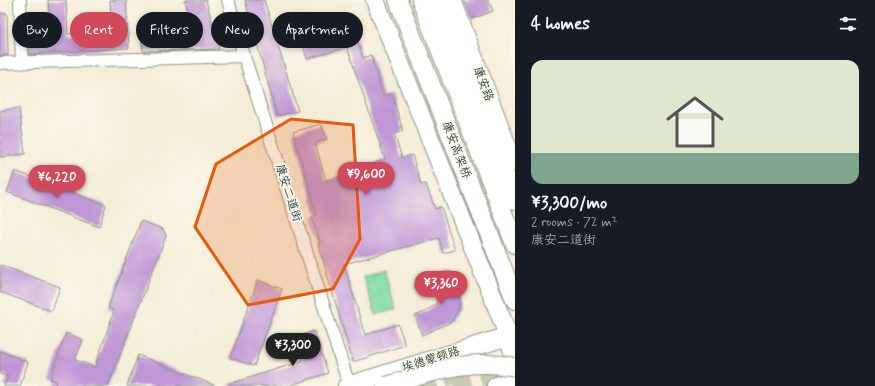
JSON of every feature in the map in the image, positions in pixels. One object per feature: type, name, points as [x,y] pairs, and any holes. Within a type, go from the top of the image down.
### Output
[{"type":"highway","points":[[375,0],[510,329]]},
{"type":"highway","points":[[386,0],[497,282],[504,313],[510,329],[515,357]]},
{"type":"highway","name":"康安高架桥","points":[[398,0],[515,300]]},
{"type":"highway","name":"康安高架桥","points":[[421,0],[515,244]]},
{"type":"highway","points":[[435,0],[508,167]]},
{"type":"highway","name":"康安路","points":[[452,0],[508,167],[515,200]]},
{"type":"highway","name":"埃德蒙顿路","points":[[348,386],[510,329]]},
{"type":"highway","points":[[386,386],[463,364],[479,363],[515,367]]},
{"type":"highway","points":[[496,386],[515,380]]},
{"type":"street","points":[[20,0],[22,63]]},
{"type":"street","name":"康安二道街","points":[[228,0],[244,56],[348,386]]},
{"type":"street","points":[[0,64],[244,56]]},
{"type":"highlighted area","points":[[291,119],[353,125],[360,239],[333,289],[248,305],[195,227],[216,164]]},
{"type":"green space","points":[[384,270],[396,309],[376,315],[363,277]]},
{"type":"building","points":[[48,0],[66,0],[70,48],[128,48],[128,32],[129,48],[29,54],[29,48],[62,48],[62,12],[49,12]]},
{"type":"building","points":[[110,0],[126,0],[127,12],[111,12]]},
{"type":"building","points":[[185,0],[206,0],[211,19],[211,48],[219,49],[143,51],[143,48],[203,48],[203,12],[188,12]]},
{"type":"building","points":[[245,0],[264,0],[272,26],[272,48],[279,48],[298,111],[277,116],[258,48],[264,48],[264,12],[248,12]]},
{"type":"building","points":[[464,0],[488,0],[493,11],[472,19]]},
{"type":"building","points":[[0,13],[7,13],[8,55],[0,56]]},
{"type":"building","points":[[304,48],[344,48],[307,59]]},
{"type":"building","points":[[347,48],[360,48],[363,58],[371,55],[383,96],[392,94],[403,131],[394,134],[402,158],[412,155],[421,185],[426,184],[435,209],[441,207],[455,250],[443,253],[439,238],[344,264],[365,335],[398,324],[405,345],[353,362],[318,243],[320,242],[312,217],[317,215],[293,132],[321,124],[327,139],[315,143],[326,181],[367,168],[367,166],[385,159]]},
{"type":"building","points":[[19,108],[25,154],[0,157],[0,111]]},
{"type":"building","points":[[15,171],[106,205],[99,227],[7,192]]},
{"type":"building","points":[[141,221],[163,229],[166,236],[108,386],[55,386],[56,381],[50,379],[66,333],[83,340],[75,360],[95,367],[114,311],[108,308]]},
{"type":"building","points":[[0,265],[60,287],[52,311],[0,292]]},
{"type":"building","points":[[451,271],[457,286],[460,301],[459,309],[451,322],[422,335],[415,316],[427,311],[436,304],[437,290],[433,278]]},
{"type":"building","points":[[258,280],[282,289],[254,366],[230,358]]},
{"type":"building","points":[[314,331],[328,373],[288,386],[229,386],[229,384],[303,361],[295,338]]},
{"type":"building","points":[[0,351],[28,362],[20,386],[4,386],[8,376],[0,374]]},
{"type":"building","points":[[138,355],[216,386],[127,386]]},
{"type":"tunnel","points":[[454,386],[515,367]]},
{"type":"tunnel","points":[[419,386],[461,373]]}]
